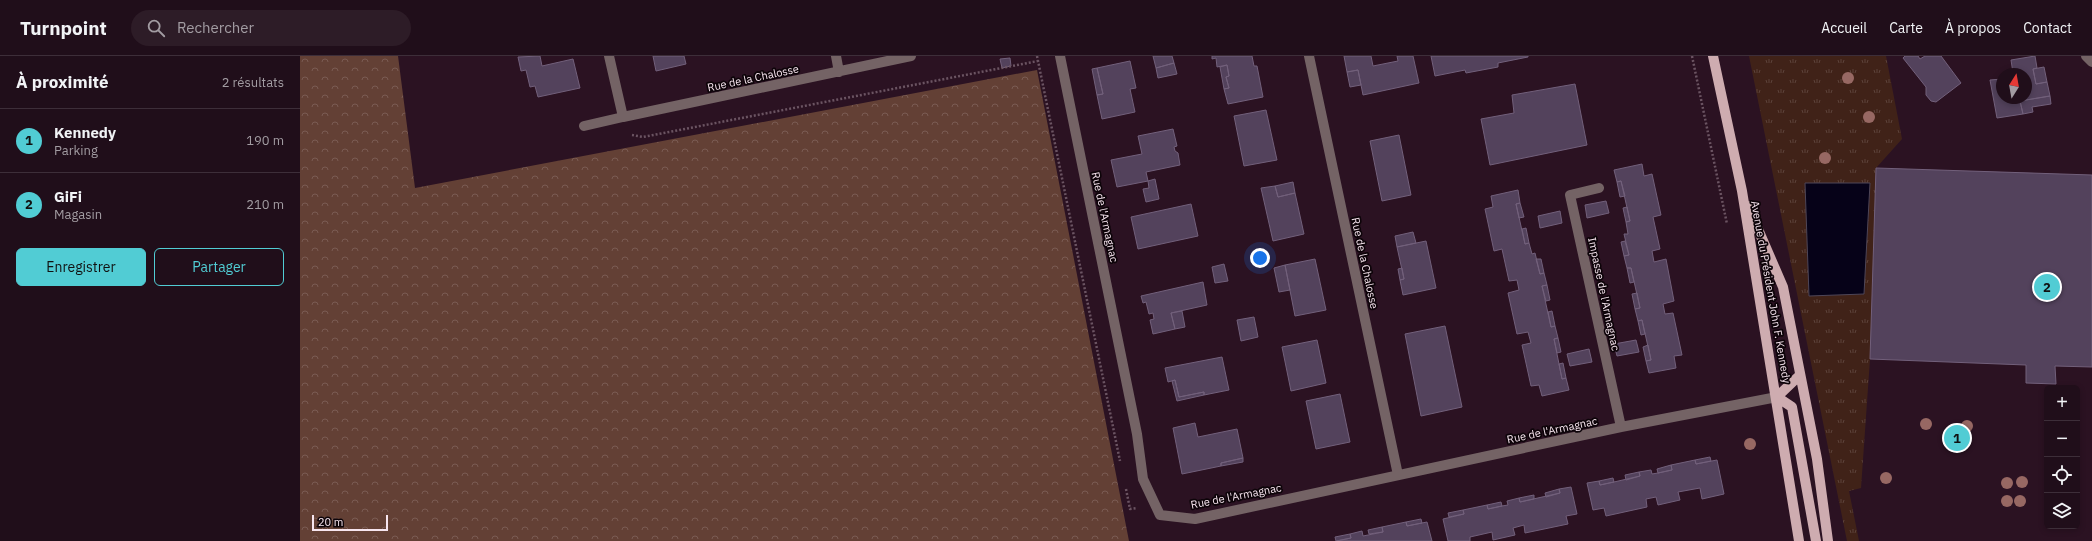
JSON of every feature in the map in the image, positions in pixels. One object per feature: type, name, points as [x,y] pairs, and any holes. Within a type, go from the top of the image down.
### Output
[{"type":"main road","name":"Avenue du Président John F. Kennedy","points":[[1713,56],[1742,191],[1777,398],[1799,541]]},
{"type":"main road","name":"Avenue du Président John F. Kennedy","points":[[1742,191],[1783,287],[1816,459],[1828,541]]},
{"type":"main road","name":"Avenue du Président John F. Kennedy","points":[[1777,398],[1800,375]]},
{"type":"main road","name":"Avenue du Président John F. Kennedy","points":[[1777,398],[1792,407],[1816,541]]},
{"type":"street","points":[[609,56],[623,117]]},
{"type":"street","points":[[836,56],[840,72]]},
{"type":"street","name":"Rue de la Chalosse","points":[[584,126],[912,56]]},
{"type":"street","name":"Rue de l'Armagnac","points":[[1060,56],[1137,434],[1143,479],[1160,515],[1195,519],[1621,427],[1777,398]]},
{"type":"street","name":"Rue de la Chalosse","points":[[1308,56],[1398,475]]},
{"type":"street","points":[[2086,56],[2092,62]]},
{"type":"street","name":"Impasse de l'Armagnac","points":[[1599,188],[1570,195],[1621,427]]},
{"type":"path","points":[[1037,56],[1121,463]]},
{"type":"path","points":[[628,134],[643,137],[1038,61]]},
{"type":"path","points":[[1126,486],[1130,509],[1155,504]]},
{"type":"green space","points":[[300,56],[398,56],[415,188],[1037,70],[1129,541],[300,541]]},
{"type":"green space","points":[[1749,56],[1886,56],[1902,139],[1876,168],[1870,359],[1861,488],[1849,491],[1859,541],[1847,541]]},
{"type":"shaded area","points":[[1805,183],[1870,183],[1864,294],[1809,296]]},
{"type":"building","points":[[540,56],[542,66],[573,59],[580,88],[538,97],[535,86],[530,87],[526,70],[521,71],[518,57]]},
{"type":"building","points":[[653,56],[684,56],[686,64],[656,71]]},
{"type":"building","points":[[1153,56],[1172,56],[1174,63],[1156,68]]},
{"type":"building","points":[[1212,56],[1252,56],[1254,66],[1257,66],[1263,97],[1228,104],[1224,89],[1229,88],[1226,77],[1229,76],[1227,65],[1217,67],[1216,58],[1212,59]]},
{"type":"building","points":[[1344,56],[1371,56],[1373,66],[1398,61],[1397,56],[1413,56],[1419,83],[1363,95],[1358,70],[1347,72]]},
{"type":"building","points":[[1431,56],[1528,57],[1498,63],[1498,67],[1466,73],[1465,70],[1435,76]]},
{"type":"building","points":[[1905,56],[1918,56],[1920,59],[1925,56],[1941,56],[1961,83],[1936,102],[1931,101],[1926,95],[1926,87],[1903,58]]},
{"type":"building","points":[[2035,56],[2037,68],[2033,69],[2036,84],[2047,82],[2050,96],[2032,99],[2032,68],[2012,68],[2011,60]]},
{"type":"building","points":[[1010,58],[1011,66],[1002,68],[1000,59]]},
{"type":"building","points":[[1130,61],[1136,88],[1130,89],[1135,112],[1102,119],[1097,95],[1103,94],[1097,68]]},
{"type":"building","points":[[1174,63],[1177,74],[1158,78],[1156,68]]},
{"type":"building","points":[[1227,65],[1229,76],[1226,77],[1229,88],[1224,89],[1220,67]]},
{"type":"building","points":[[2044,67],[2047,82],[2036,84],[2033,69]]},
{"type":"building","points":[[1097,68],[1103,94],[1097,95],[1092,69]]},
{"type":"building","points":[[1358,70],[1361,85],[1350,87],[1347,72]]},
{"type":"building","points":[[1990,80],[1996,80],[1996,104],[2021,104],[2023,114],[1997,118]]},
{"type":"building","points":[[1575,84],[1587,145],[1490,165],[1481,119],[1514,113],[1512,95]]},
{"type":"building","points":[[2050,96],[2051,104],[2032,107],[2033,112],[2023,114],[2021,104],[2032,104],[2032,99]]},
{"type":"building","points":[[1266,110],[1277,160],[1244,166],[1234,116]]},
{"type":"building","points":[[1173,129],[1177,146],[1174,147],[1175,151],[1178,153],[1180,165],[1146,172],[1148,181],[1117,187],[1111,160],[1142,154],[1138,136]]},
{"type":"building","points":[[1399,135],[1411,195],[1382,201],[1370,141]]},
{"type":"building","points":[[1642,164],[1644,176],[1652,174],[1661,215],[1653,217],[1660,249],[1652,251],[1654,262],[1666,259],[1674,301],[1663,304],[1665,314],[1673,313],[1682,355],[1674,356],[1676,368],[1649,373],[1646,361],[1651,360],[1642,320],[1638,321],[1635,309],[1640,308],[1631,268],[1627,268],[1624,256],[1629,255],[1624,234],[1628,234],[1626,222],[1630,221],[1621,181],[1617,182],[1614,170]]},
{"type":"building","points":[[1876,168],[2092,175],[2092,367],[2055,366],[2056,384],[2026,383],[2026,365],[1870,359]]},
{"type":"building","points":[[1155,179],[1159,199],[1146,202],[1143,189],[1149,188],[1148,181]]},
{"type":"building","points":[[1621,181],[1625,196],[1620,197],[1617,182]]},
{"type":"building","points":[[1293,182],[1295,193],[1278,197],[1275,186]]},
{"type":"building","points":[[1275,186],[1278,197],[1295,193],[1304,234],[1273,241],[1261,188]]},
{"type":"building","points":[[1518,190],[1520,203],[1516,204],[1525,244],[1529,243],[1532,254],[1535,253],[1540,274],[1544,273],[1547,285],[1542,286],[1551,327],[1555,326],[1558,338],[1554,339],[1562,379],[1566,378],[1569,390],[1542,396],[1539,385],[1531,386],[1522,345],[1531,343],[1528,332],[1517,334],[1508,293],[1519,290],[1517,280],[1509,281],[1502,249],[1494,251],[1485,209],[1493,207],[1491,196]]},
{"type":"building","points":[[1606,201],[1609,213],[1587,218],[1585,205]]},
{"type":"building","points":[[1520,203],[1524,217],[1519,218],[1516,204]]},
{"type":"building","points":[[1191,204],[1198,236],[1138,249],[1131,217]]},
{"type":"building","points":[[1627,207],[1630,221],[1626,222],[1623,208]]},
{"type":"building","points":[[1560,211],[1562,223],[1540,228],[1538,216]]},
{"type":"building","points":[[1526,228],[1529,243],[1525,244],[1522,229]]},
{"type":"building","points":[[1413,232],[1416,243],[1397,247],[1395,236]]},
{"type":"building","points":[[1426,241],[1436,288],[1403,295],[1400,280],[1404,279],[1397,247]]},
{"type":"building","points":[[1625,241],[1629,255],[1624,256],[1621,242]]},
{"type":"building","points":[[1315,259],[1326,310],[1295,316],[1285,265]]},
{"type":"building","points":[[1536,259],[1541,259],[1544,273],[1540,274]]},
{"type":"building","points":[[1224,264],[1228,281],[1215,283],[1212,267]]},
{"type":"building","points":[[1285,265],[1290,290],[1279,292],[1274,268]]},
{"type":"building","points":[[1402,268],[1404,279],[1400,280],[1398,269]]},
{"type":"building","points":[[1627,268],[1631,268],[1634,282],[1630,283]]},
{"type":"building","points":[[1203,282],[1207,305],[1171,313],[1175,329],[1153,334],[1150,320],[1154,319],[1153,313],[1149,314],[1146,302],[1143,303],[1141,296]]},
{"type":"building","points":[[1547,285],[1550,300],[1546,301],[1542,286]]},
{"type":"building","points":[[1637,293],[1640,308],[1635,309],[1632,294]]},
{"type":"building","points":[[1182,311],[1185,327],[1175,329],[1171,313]]},
{"type":"building","points":[[1552,311],[1555,326],[1551,327],[1548,312]]},
{"type":"building","points":[[1254,317],[1258,337],[1241,341],[1237,320]]},
{"type":"building","points":[[1642,320],[1645,334],[1641,335],[1638,321]]},
{"type":"building","points":[[1445,326],[1462,407],[1421,416],[1405,334]]},
{"type":"building","points":[[1558,338],[1561,352],[1557,353],[1554,339]]},
{"type":"building","points":[[1317,340],[1326,383],[1291,391],[1282,347]]},
{"type":"building","points":[[1636,340],[1639,352],[1617,356],[1614,344]]},
{"type":"building","points":[[1648,345],[1651,360],[1646,361],[1643,347]]},
{"type":"building","points":[[1589,349],[1592,362],[1570,366],[1567,354]]},
{"type":"building","points":[[1222,357],[1229,390],[1204,395],[1204,392],[1179,397],[1175,380],[1168,382],[1165,368]]},
{"type":"building","points":[[1563,363],[1566,378],[1562,379],[1559,364]]},
{"type":"building","points":[[1175,380],[1179,397],[1204,392],[1204,395],[1177,401],[1172,381]]},
{"type":"building","points":[[1340,394],[1350,442],[1316,449],[1306,401]]},
{"type":"building","points":[[1195,423],[1198,437],[1237,429],[1243,458],[1221,463],[1221,466],[1182,474],[1173,428]]},
{"type":"building","points":[[1710,457],[1711,461],[1696,464],[1695,460]]},
{"type":"building","points":[[1243,458],[1243,462],[1221,466],[1221,463]]},
{"type":"building","points":[[1695,460],[1696,464],[1717,460],[1724,494],[1702,499],[1700,488],[1678,492],[1680,500],[1658,505],[1656,497],[1646,499],[1647,507],[1606,516],[1604,508],[1593,510],[1587,483],[1599,481],[1600,485],[1640,476],[1639,472],[1651,470],[1652,474],[1658,473],[1672,470],[1671,465]]},
{"type":"building","points":[[1671,465],[1672,470],[1658,473],[1657,469]]},
{"type":"building","points":[[1639,472],[1640,476],[1626,480],[1625,475]]},
{"type":"building","points":[[1613,478],[1614,482],[1600,485],[1599,481]]},
{"type":"building","points":[[1571,487],[1577,514],[1566,516],[1568,524],[1525,533],[1524,525],[1513,528],[1515,535],[1493,540],[1492,532],[1470,537],[1470,541],[1448,541],[1443,519],[1464,514],[1463,510],[1487,505],[1488,509],[1508,505],[1507,501],[1519,498],[1520,502],[1560,493],[1559,489]]},
{"type":"building","points":[[1559,489],[1560,493],[1546,497],[1545,493]]},
{"type":"building","points":[[1534,495],[1534,499],[1520,502],[1519,498]]},
{"type":"building","points":[[1501,502],[1502,506],[1488,509],[1487,505]]},
{"type":"building","points":[[1463,510],[1464,514],[1449,517],[1448,513]]},
{"type":"building","points":[[1421,519],[1422,523],[1407,526],[1406,522]]},
{"type":"building","points":[[1406,522],[1407,526],[1427,522],[1432,541],[1337,541],[1351,538],[1350,534],[1362,531],[1363,536],[1383,532],[1382,527]]},
{"type":"building","points":[[1382,527],[1383,532],[1369,534],[1368,530]]},
{"type":"building","points":[[1350,534],[1351,538],[1336,541],[1335,537]]},
{"type":"place","name":"GiFi","points":[[2047,287]]},
{"type":"place","name":"Kennedy","points":[[1957,438]]}]
